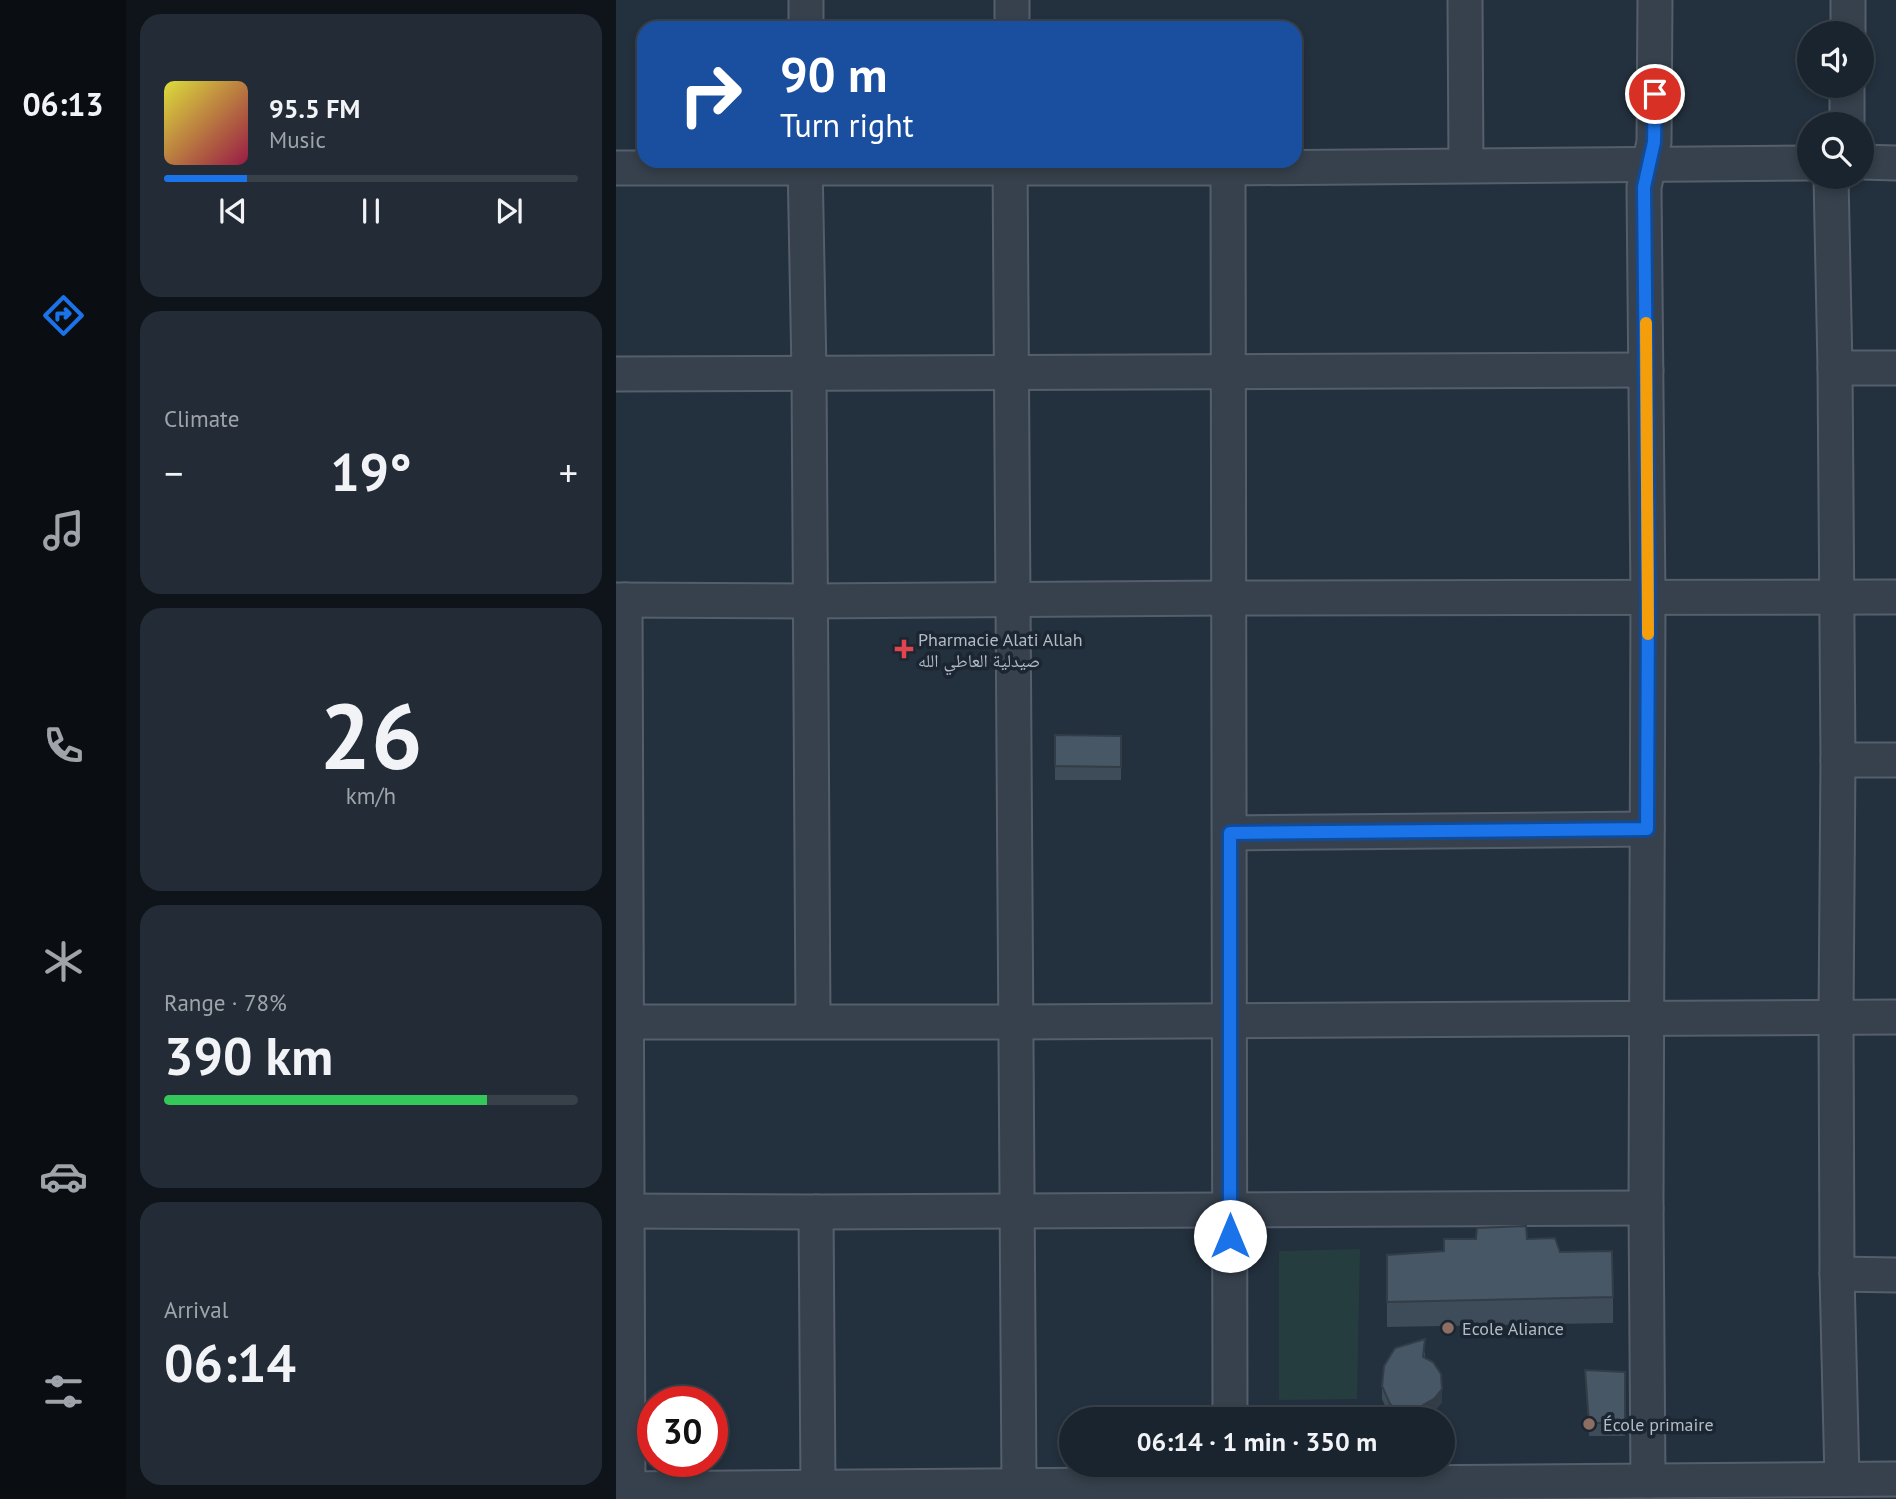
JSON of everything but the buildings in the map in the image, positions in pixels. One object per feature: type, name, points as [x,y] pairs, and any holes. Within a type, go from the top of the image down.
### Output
[{"type":"street","points":[[806,0],[806,21]]},
{"type":"street","points":[[1012,0],[1012,21]]},
{"type":"street","points":[[1465,0],[1466,165]]},
{"type":"street","points":[[1648,1481],[1648,598],[1644,187],[1654,142],[1655,0]]},
{"type":"street","points":[[1847,21],[1848,0]]},
{"type":"street","points":[[1874,162],[1896,163]]},
{"type":"street","points":[[1302,167],[1797,163]]},
{"type":"street","points":[[616,168],[637,168]]},
{"type":"street","points":[[805,168],[813,1021]]},
{"type":"street","points":[[1010,168],[1019,1485]]},
{"type":"street","points":[[1228,168],[1230,1407]]},
{"type":"street","points":[[1831,189],[1838,760],[1837,1274],[1846,1486]]},
{"type":"street","points":[[1835,368],[1896,368]]},
{"type":"street","points":[[616,374],[1646,370]]},
{"type":"street","points":[[1189,1477],[1019,1485],[981,1492],[818,1486],[622,1489],[627,1211],[621,1022],[620,600],[1896,597]]},
{"type":"street","points":[[1838,760],[1896,760]]},
{"type":"street","points":[[1230,833],[1647,829]]},
{"type":"street","points":[[621,1022],[1896,1017]]},
{"type":"street","points":[[627,1211],[1017,1212],[1646,1208]]},
{"type":"street","points":[[816,1212],[818,1486]]},
{"type":"street","points":[[1837,1274],[1896,1275]]},
{"type":"street","points":[[1370,1477],[1846,1486],[1896,1479]]},
{"type":"green space","points":[[1360,1249],[1357,1399],[1279,1400],[1279,1251]]},
{"type":"slow traffic","points":[[1646,323],[1648,634]]},
{"type":"place","name":"Pharmacie Alati Allah صيدلية العاطي الله","points":[[904,649]]},
{"type":"place","name":"Ecole Aliance","points":[[1448,1328]]},
{"type":"place","name":"École primaire","points":[[1589,1424]]},
{"type":"route","points":[[1230,1236],[1230,833],[1647,829],[1644,187],[1654,142],[1655,94]]}]
